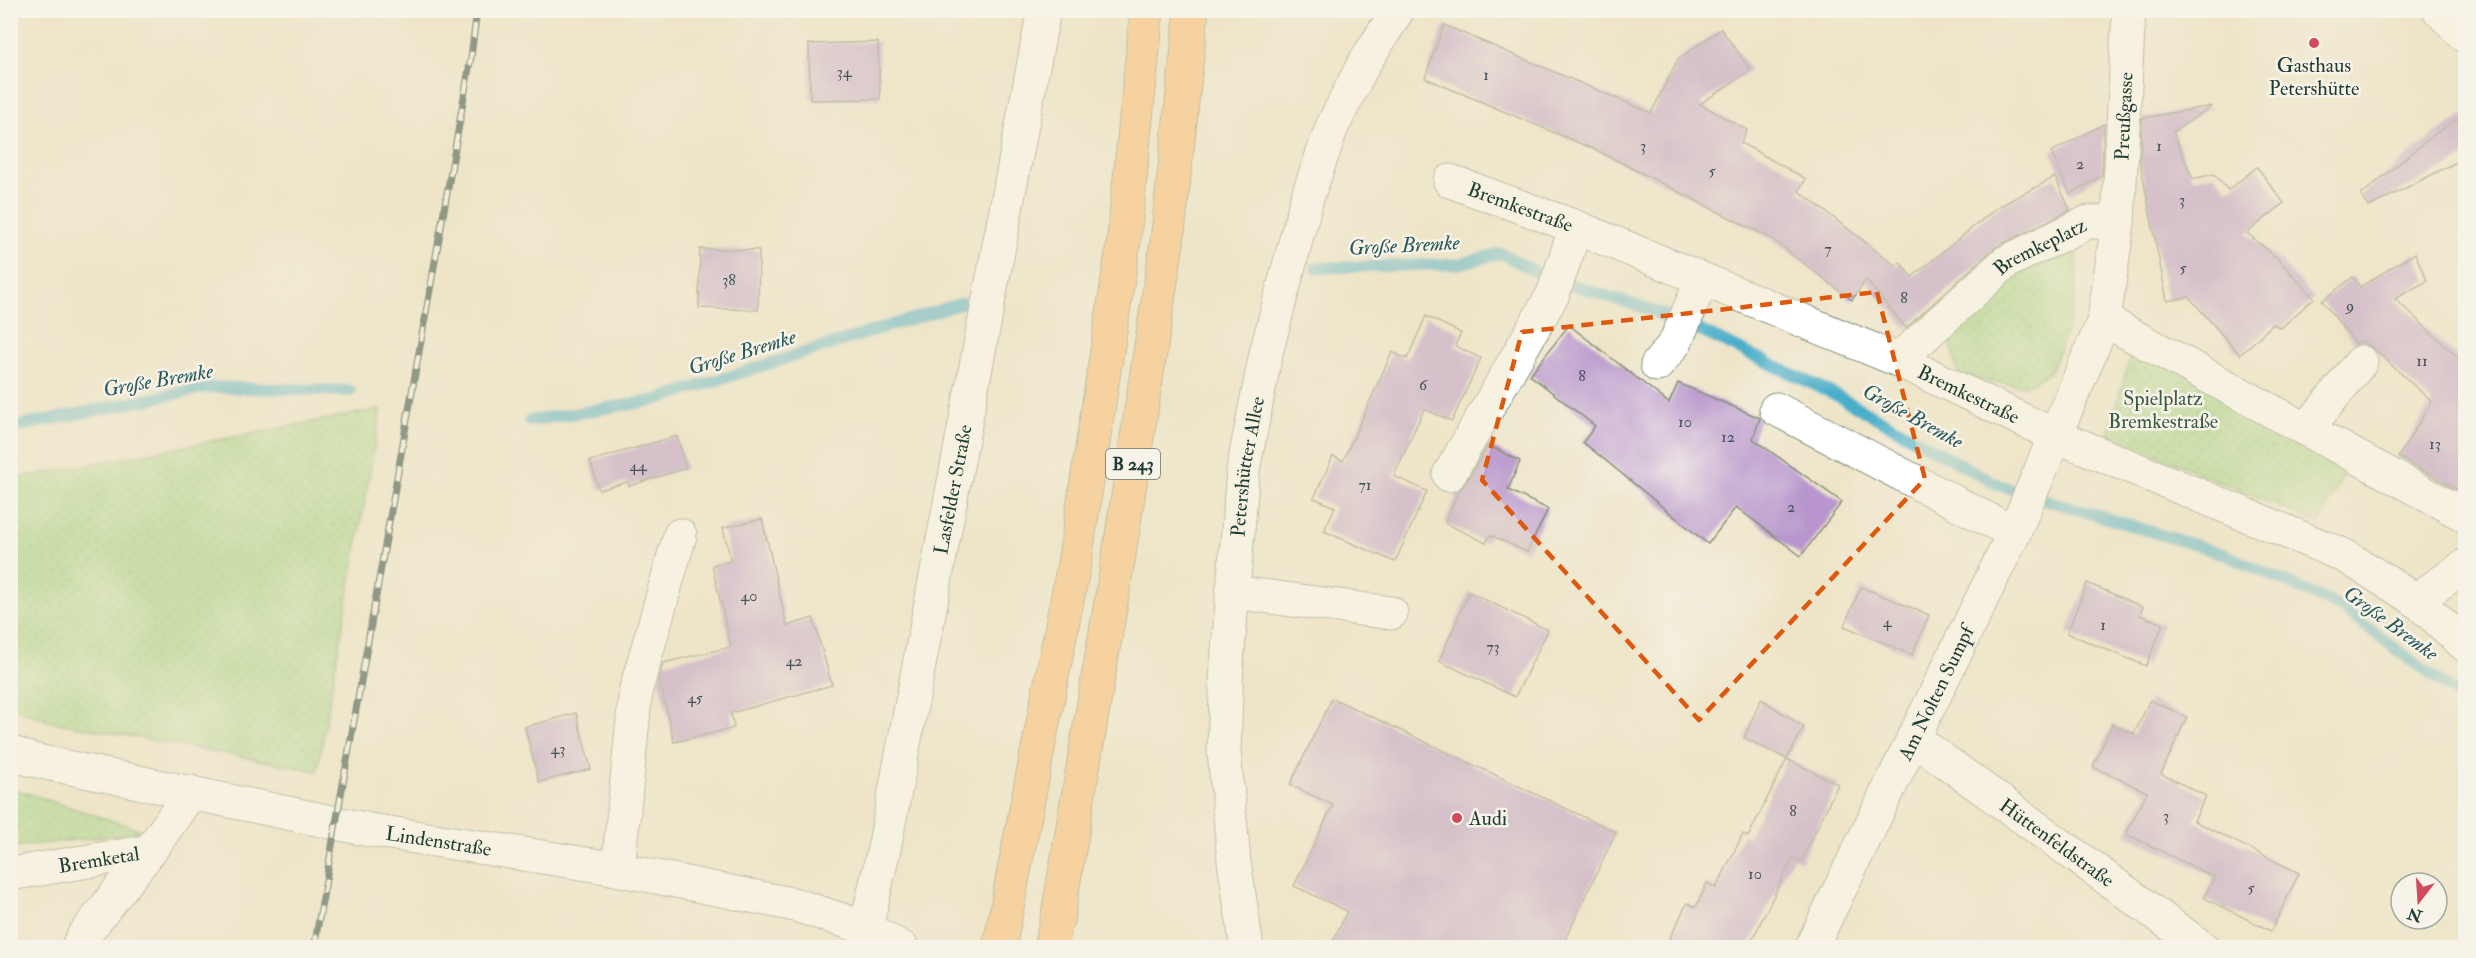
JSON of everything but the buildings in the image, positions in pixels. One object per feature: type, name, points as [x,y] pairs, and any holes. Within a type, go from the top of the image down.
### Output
[{"type":"highway","name":"B 243","points":[[999,948],[1015,876],[1075,559],[1123,247],[1147,10]]},
{"type":"highway","name":"B 243","points":[[1050,948],[1058,915],[1118,561],[1165,254],[1192,10]]},
{"type":"street","name":"Lasfelder Straße","points":[[866,928],[886,838],[1044,10]]},
{"type":"street","name":"Petershütter Allee","points":[[1247,948],[1234,861],[1224,752],[1232,592],[1243,470],[1266,353],[1308,198],[1332,127],[1363,64],[1398,10]]},
{"type":"street","name":"Preußgasse","points":[[2118,222],[2128,10]]},
{"type":"street","points":[[2439,10],[2466,37]]},
{"type":"street","name":"Bremkestraße","points":[[1450,181],[1576,227],[1898,360],[2054,435],[2345,556],[2416,600],[2466,646]]},
{"type":"street","name":"Bremkeplatz","points":[[1898,360],[2006,262],[2088,222],[2118,222],[2104,320],[2054,435]]},
{"type":"street","points":[[1449,475],[1557,280],[1576,227]]},
{"type":"street","points":[[1672,343],[1702,280]]},
{"type":"street","points":[[2104,320],[2308,428],[2466,516]]},
{"type":"street","points":[[2308,428],[2361,362]]},
{"type":"street","points":[[1776,409],[2018,523]]},
{"type":"street","name":"Am Nolten Sumpf","points":[[1811,948],[2018,523],[2054,435]]},
{"type":"street","points":[[618,870],[636,689],[680,535]]},
{"type":"street","points":[[2416,600],[2465,566]]},
{"type":"street","points":[[1232,592],[1391,613]]},
{"type":"street","name":"Hüttenfeldstraße","points":[[1913,738],[2203,948]]},
{"type":"street","name":"Lindenstraße","points":[[10,752],[32,760],[370,830],[618,870],[796,905],[866,928]]},
{"type":"street","name":"Bremketal","points":[[10,874],[150,851],[191,792]]},
{"type":"street","points":[[77,948],[84,935],[150,851]]},
{"type":"street","points":[[866,928],[902,948]]},
{"type":"highlighted area","points":[[1877,292],[1925,479],[1699,720],[1482,480],[1522,332]]},
{"type":"green space","points":[[2065,246],[2076,252],[2076,284],[2067,330],[2049,373],[2024,386],[1989,382],[1958,374],[1950,338],[1953,323],[2032,255]]},
{"type":"green space","name":"Spielplatz Bremkestraße","points":[[2134,344],[2350,461],[2319,524],[2108,434]]},
{"type":"green space","points":[[381,409],[317,771],[48,721],[11,706],[11,479]]},
{"type":"green space","points":[[11,788],[147,832],[11,847]]},
{"type":"waterway","name":"Große Bremke","points":[[1316,268],[1459,264],[1501,253],[1540,274],[1671,317],[1832,393],[1998,485],[2224,554],[2337,605],[2466,701]]},
{"type":"waterway","name":"Große Bremke","points":[[530,421],[655,400],[962,303]]},
{"type":"waterway","name":"Große Bremke","points":[[10,428],[208,387],[350,391]]},
{"type":"railway","points":[[314,948],[471,57],[477,10]]},
{"type":"place","name":"Gasthaus Petershütte","points":[[2314,43]]},
{"type":"place","name":"Audi","points":[[1457,818]]}]
